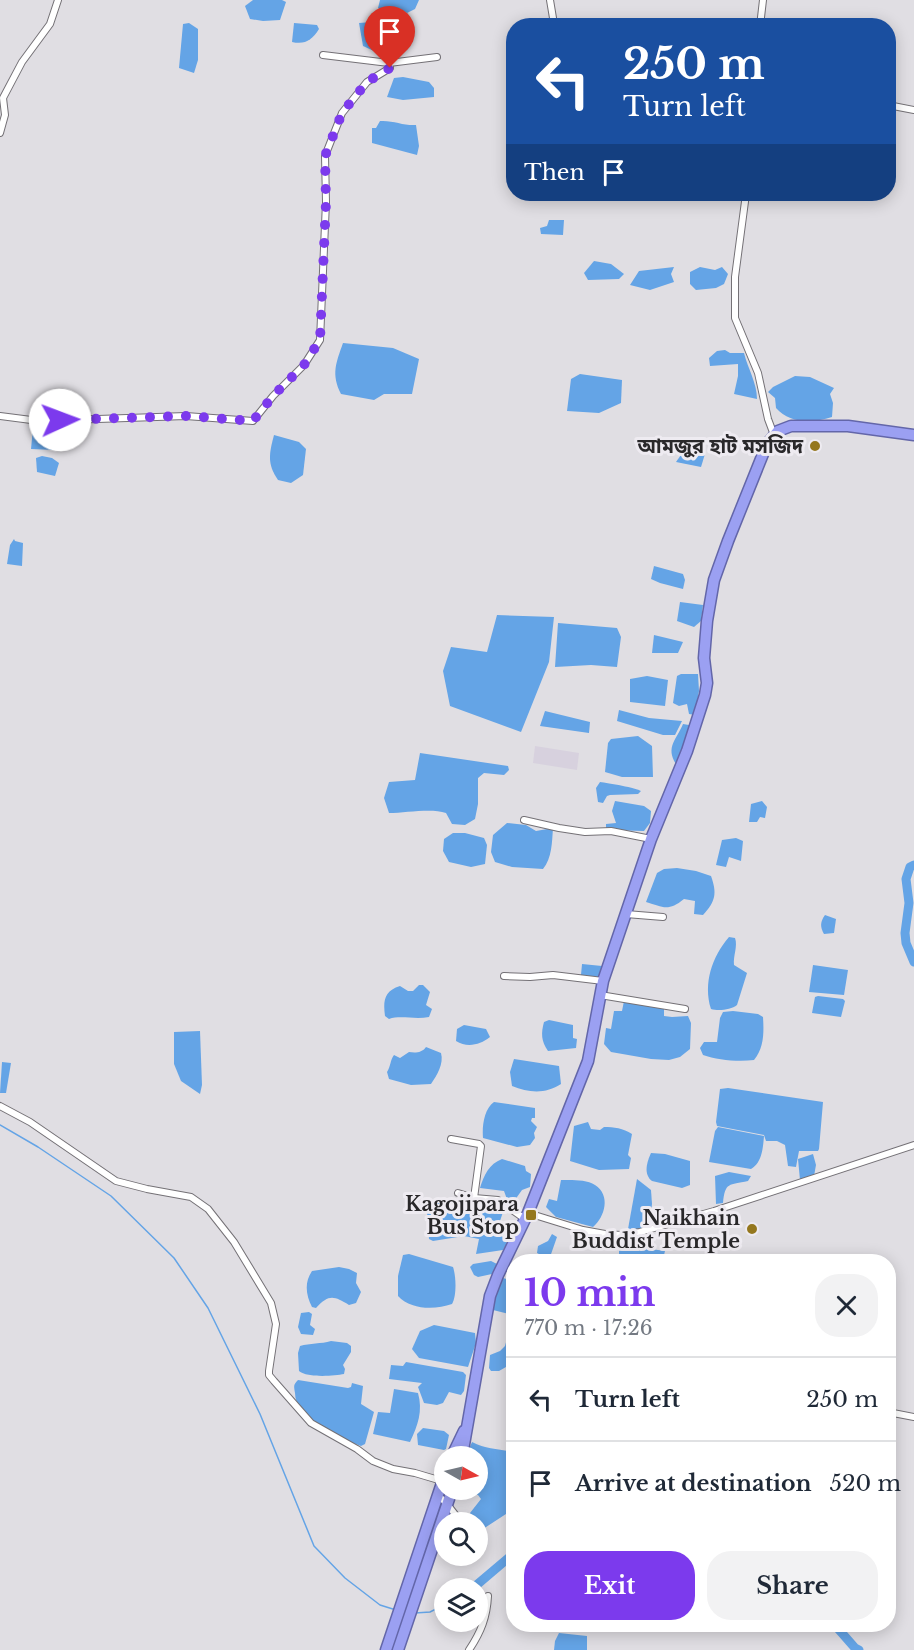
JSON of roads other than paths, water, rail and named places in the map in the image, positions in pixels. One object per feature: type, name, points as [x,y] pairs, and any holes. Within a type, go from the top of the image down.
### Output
[{"type":"highway","points":[[509,1254],[588,1061],[603,981],[651,839],[668,800],[705,695],[707,683],[704,658],[714,580],[760,458],[774,435],[791,426],[827,425],[914,435]]},
{"type":"highway","points":[[464,1446],[490,1296],[506,1260]]},
{"type":"highway","points":[[457,1446],[468,1426]]},
{"type":"highway","points":[[386,1650],[397,1644],[437,1500]]},
{"type":"highway","points":[[413,1587],[448,1500]]},
{"type":"street","points":[[0,133],[5,115],[3,98],[22,62],[50,24],[58,0]]},
{"type":"street","points":[[550,0],[553,18]]},
{"type":"street","points":[[761,18],[763,0]]},
{"type":"street","points":[[323,55],[389,63],[437,57]]},
{"type":"street","points":[[0,416],[39,420],[186,416],[253,421],[273,396],[304,365],[320,340],[326,202],[325,156],[342,113],[367,82],[390,68],[389,63]]},
{"type":"street","points":[[896,107],[914,110]]},
{"type":"street","points":[[745,201],[735,277],[735,318],[758,373],[768,419],[774,435]]},
{"type":"street","points":[[524,820],[585,832],[611,831],[651,839]]},
{"type":"street","points":[[626,914],[663,917]]},
{"type":"street","points":[[504,976],[553,975],[603,981]]},
{"type":"street","points":[[600,995],[685,1009]]},
{"type":"street","points":[[0,1106],[30,1122],[116,1181],[147,1190],[191,1197],[201,1203],[216,1217],[234,1242],[272,1303],[276,1324],[269,1375],[274,1381],[311,1423],[357,1449],[373,1461],[393,1469],[434,1477]]},
{"type":"street","points":[[451,1138],[480,1146],[474,1198]]},
{"type":"street","points":[[458,1193],[474,1198],[498,1200],[526,1216],[583,1230],[622,1235],[706,1214],[914,1146]]},
{"type":"street","points":[[896,1414],[914,1417]]},
{"type":"street","points":[[444,1500],[454,1512]]},
{"type":"street","points":[[469,1650],[481,1632]]},
{"type":"water","points":[[253,0],[286,2],[280,20],[250,19],[245,6]]},
{"type":"water","points":[[380,0],[419,0],[415,9],[407,13],[399,8],[385,12],[378,8]]},
{"type":"water","points":[[384,21],[401,38],[391,55],[363,46],[359,23]]},
{"type":"water","points":[[189,23],[198,29],[198,60],[194,73],[179,68],[183,24]]},
{"type":"water","points":[[294,23],[317,25],[319,29],[308,41],[292,42]]},
{"type":"water","points":[[403,77],[429,82],[434,88],[434,97],[403,100],[387,97],[394,78]]},
{"type":"water","points":[[380,121],[416,125],[419,146],[417,155],[372,143],[372,128],[376,128]]},
{"type":"water","points":[[549,220],[564,220],[563,235],[541,234],[540,228],[547,226]]},
{"type":"water","points":[[594,261],[611,264],[624,274],[619,279],[588,280],[584,273]]},
{"type":"water","points":[[674,267],[671,274],[674,282],[650,290],[630,285],[639,271]]},
{"type":"water","points":[[700,267],[715,270],[722,267],[728,274],[724,284],[716,288],[696,290],[690,284],[690,272]]},
{"type":"water","points":[[343,343],[393,348],[419,359],[412,394],[384,394],[374,400],[341,394],[335,374]]},
{"type":"water","points":[[725,350],[730,353],[744,353],[757,399],[734,394],[738,364],[710,366],[709,358],[717,351]]},
{"type":"water","points":[[580,374],[622,380],[621,403],[599,413],[567,411],[571,379]]},
{"type":"water","points":[[795,376],[810,377],[834,388],[830,394],[833,403],[832,417],[802,421],[788,417],[776,408],[775,398],[768,392]]},
{"type":"water","points":[[33,428],[67,428],[67,440],[54,450],[31,449]]},
{"type":"water","points":[[274,435],[299,442],[306,449],[303,475],[291,483],[278,480],[272,469],[270,453]]},
{"type":"water","points":[[683,452],[705,454],[701,467],[676,462]]},
{"type":"water","points":[[42,456],[52,458],[59,463],[55,476],[37,472],[36,458]]},
{"type":"water","points":[[14,539],[23,543],[22,566],[7,564],[10,545]]},
{"type":"water","points":[[654,566],[683,574],[685,580],[683,589],[651,579]]},
{"type":"water","points":[[680,602],[703,605],[701,621],[694,627],[677,621]]},
{"type":"water","points":[[497,615],[554,617],[549,662],[521,732],[450,706],[443,671],[451,647],[487,652]]},
{"type":"water","points":[[558,623],[617,628],[621,637],[617,667],[591,665],[555,667]]},
{"type":"water","points":[[654,635],[683,642],[678,653],[652,653]]},
{"type":"water","points":[[698,674],[699,691],[695,715],[689,714],[687,704],[679,706],[673,703],[677,676]]},
{"type":"water","points":[[647,676],[668,680],[665,706],[630,702],[630,679]]},
{"type":"water","points":[[619,710],[649,718],[682,721],[675,735],[663,735],[617,721]]},
{"type":"water","points":[[545,711],[590,722],[589,733],[540,726]]},
{"type":"water","points":[[683,724],[689,725],[689,733],[676,764],[672,748]]},
{"type":"water","points":[[638,736],[652,746],[653,777],[622,777],[605,772],[608,743],[611,739]]},
{"type":"water","points":[[420,753],[508,766],[509,770],[504,775],[484,773],[478,778],[478,804],[475,819],[465,825],[452,824],[446,813],[440,812],[389,813],[384,798],[389,782],[415,780]]},
{"type":"water","points":[[600,782],[641,791],[638,794],[610,795],[603,803],[598,802],[596,788]]},
{"type":"water","points":[[615,801],[644,806],[651,811],[650,823],[644,831],[606,830],[606,824],[616,823],[612,811]]},
{"type":"water","points":[[762,801],[767,807],[765,818],[760,817],[757,822],[749,822],[751,804]]},
{"type":"water","points":[[507,823],[526,825],[536,831],[553,828],[550,855],[543,869],[512,867],[495,862],[491,852],[493,835]]},
{"type":"water","points":[[453,833],[465,833],[484,838],[487,845],[485,864],[471,867],[449,862],[443,851],[444,839]]},
{"type":"water","points":[[736,838],[743,841],[741,861],[729,857],[726,867],[716,865],[722,840]]},
{"type":"water","points":[[677,868],[711,876],[714,897],[703,915],[694,914],[695,901],[684,899],[669,907],[646,902],[657,873],[664,869]]},
{"type":"water","points":[[825,915],[836,919],[834,933],[824,934],[821,922]]},
{"type":"water","points":[[729,937],[735,938],[736,941],[734,965],[747,973],[737,1005],[724,1010],[711,1009],[708,990],[711,971],[718,953]]},
{"type":"water","points":[[582,964],[602,966],[601,975],[598,977],[581,975]]},
{"type":"water","points":[[813,965],[848,970],[844,995],[809,992]]},
{"type":"water","points":[[419,985],[423,985],[430,992],[426,1005],[432,1009],[429,1017],[389,1019],[385,1016],[385,1001],[391,991],[400,986],[413,991]]},
{"type":"water","points":[[815,997],[843,999],[845,1001],[841,1017],[812,1013]]},
{"type":"water","points":[[624,1001],[664,1009],[664,1016],[688,1016],[691,1023],[690,1049],[680,1057],[669,1060],[611,1052],[604,1044],[606,1028],[611,1029],[614,1011],[622,1011]]},
{"type":"water","points":[[723,1012],[758,1014],[763,1017],[763,1040],[754,1060],[715,1058],[703,1055],[700,1048],[704,1042],[717,1042]]},
{"type":"water","points":[[549,1020],[573,1025],[573,1038],[577,1039],[576,1048],[548,1051],[542,1033],[544,1022]]},
{"type":"water","points":[[464,1025],[486,1029],[490,1037],[473,1045],[460,1043],[456,1041],[457,1029]]},
{"type":"water","points":[[200,1031],[202,1085],[200,1094],[181,1081],[174,1064],[174,1032]]},
{"type":"water","points":[[426,1047],[441,1053],[442,1057],[431,1084],[411,1085],[389,1079],[387,1072],[394,1055],[400,1058],[409,1052],[420,1051]]},
{"type":"water","points":[[514,1059],[559,1066],[561,1084],[549,1090],[537,1091],[512,1086],[510,1072]]},
{"type":"water","points":[[2,1062],[11,1063],[6,1093],[0,1093]]},
{"type":"water","points":[[728,1088],[823,1102],[818,1151],[799,1151],[796,1167],[788,1166],[785,1145],[777,1141],[766,1141],[764,1135],[717,1126],[720,1089]]},
{"type":"water","points":[[494,1102],[535,1108],[535,1118],[531,1121],[537,1127],[534,1133],[535,1138],[530,1145],[517,1147],[483,1138],[484,1118]]},
{"type":"water","points":[[588,1122],[591,1129],[615,1128],[632,1134],[628,1155],[631,1158],[629,1169],[599,1170],[570,1161],[574,1126]]},
{"type":"water","points":[[718,1127],[764,1136],[758,1163],[751,1169],[709,1162],[715,1131]]},
{"type":"water","points":[[651,1153],[665,1154],[690,1161],[690,1185],[682,1188],[652,1181],[647,1175],[647,1164]]},
{"type":"water","points":[[813,1154],[816,1165],[814,1176],[800,1180],[798,1159]]},
{"type":"water","points":[[502,1159],[525,1166],[526,1171],[531,1174],[530,1187],[522,1190],[512,1204],[508,1202],[504,1191],[480,1188],[488,1170]]},
{"type":"water","points":[[729,1172],[751,1176],[748,1181],[729,1186],[725,1191],[723,1203],[716,1204],[715,1176]]},
{"type":"water","points":[[637,1179],[651,1190],[649,1228],[629,1230],[628,1229]]},
{"type":"water","points":[[561,1180],[587,1182],[600,1189],[605,1206],[601,1218],[593,1227],[556,1217],[546,1207],[549,1199],[557,1201]]},
{"type":"water","points":[[444,1201],[449,1207],[457,1207],[465,1211],[483,1207],[489,1213],[498,1210],[503,1212],[497,1230],[507,1243],[503,1250],[476,1254],[479,1239],[464,1236],[433,1241],[429,1239],[427,1212],[437,1203]]},
{"type":"water","points":[[552,1234],[557,1237],[551,1254],[537,1253],[538,1246],[548,1241]]},
{"type":"water","points":[[630,1246],[665,1251],[664,1254],[619,1254],[621,1247]]},
{"type":"water","points":[[409,1254],[453,1267],[456,1285],[452,1304],[424,1308],[403,1301],[398,1296],[398,1276],[403,1255]]},
{"type":"water","points":[[491,1261],[497,1264],[492,1274],[478,1277],[474,1275],[470,1267],[473,1264]]},
{"type":"water","points":[[339,1267],[357,1273],[356,1283],[361,1292],[356,1303],[349,1305],[332,1298],[325,1300],[316,1308],[312,1307],[307,1289],[312,1271]]},
{"type":"water","points":[[503,1278],[506,1279],[506,1313],[493,1310],[498,1286]]},
{"type":"water","points":[[301,1313],[312,1314],[310,1325],[315,1329],[313,1335],[301,1334],[298,1327]]},
{"type":"water","points":[[434,1325],[475,1333],[476,1343],[468,1367],[419,1358],[412,1349],[420,1331]]},
{"type":"water","points":[[331,1341],[347,1343],[351,1346],[351,1352],[343,1365],[344,1374],[314,1376],[299,1371],[300,1346]]},
{"type":"water","points":[[506,1342],[506,1367],[499,1371],[491,1371],[489,1368],[490,1355],[505,1346]]},
{"type":"water","points":[[406,1362],[463,1372],[466,1375],[464,1391],[461,1395],[449,1392],[443,1403],[437,1405],[424,1403],[418,1387],[422,1383],[389,1379],[391,1365],[403,1366]]},
{"type":"water","points":[[298,1380],[348,1388],[352,1383],[363,1386],[361,1404],[374,1412],[365,1444],[361,1446],[341,1438],[310,1419],[297,1402],[294,1386]]},
{"type":"water","points":[[394,1389],[418,1393],[419,1418],[410,1442],[373,1434],[378,1412],[390,1413]]},
{"type":"water","points":[[423,1428],[444,1431],[449,1435],[447,1446],[434,1446],[434,1448],[418,1445],[417,1434]]},
{"type":"water","points":[[472,1442],[484,1446],[470,1446]]},
{"type":"water","points":[[488,1447],[506,1451],[506,1514],[488,1526],[488,1512],[471,1512],[480,1500],[488,1500]]},
{"type":"water","points":[[559,1633],[587,1636],[587,1650],[554,1650]]},
{"type":"waterway","points":[[914,865],[910,867],[906,879],[909,903],[905,933],[906,943],[914,962]]},
{"type":"waterway","points":[[0,1125],[38,1147],[111,1196],[174,1258],[208,1308],[260,1414],[314,1546],[345,1578],[380,1605],[396,1610]]},
{"type":"waterway","points":[[485,1578],[506,1560]]},
{"type":"waterway","points":[[415,1613],[434,1610]]},
{"type":"waterway","points":[[841,1632],[859,1650]]},
{"type":"place","name":"আমজুর হাট মসজিদ","points":[[815,446]]},
{"type":"place","name":"Kagojipara Bus Stop","points":[[531,1215]]},
{"type":"place","name":"Naikhain Buddist Temple","points":[[752,1229]]}]
